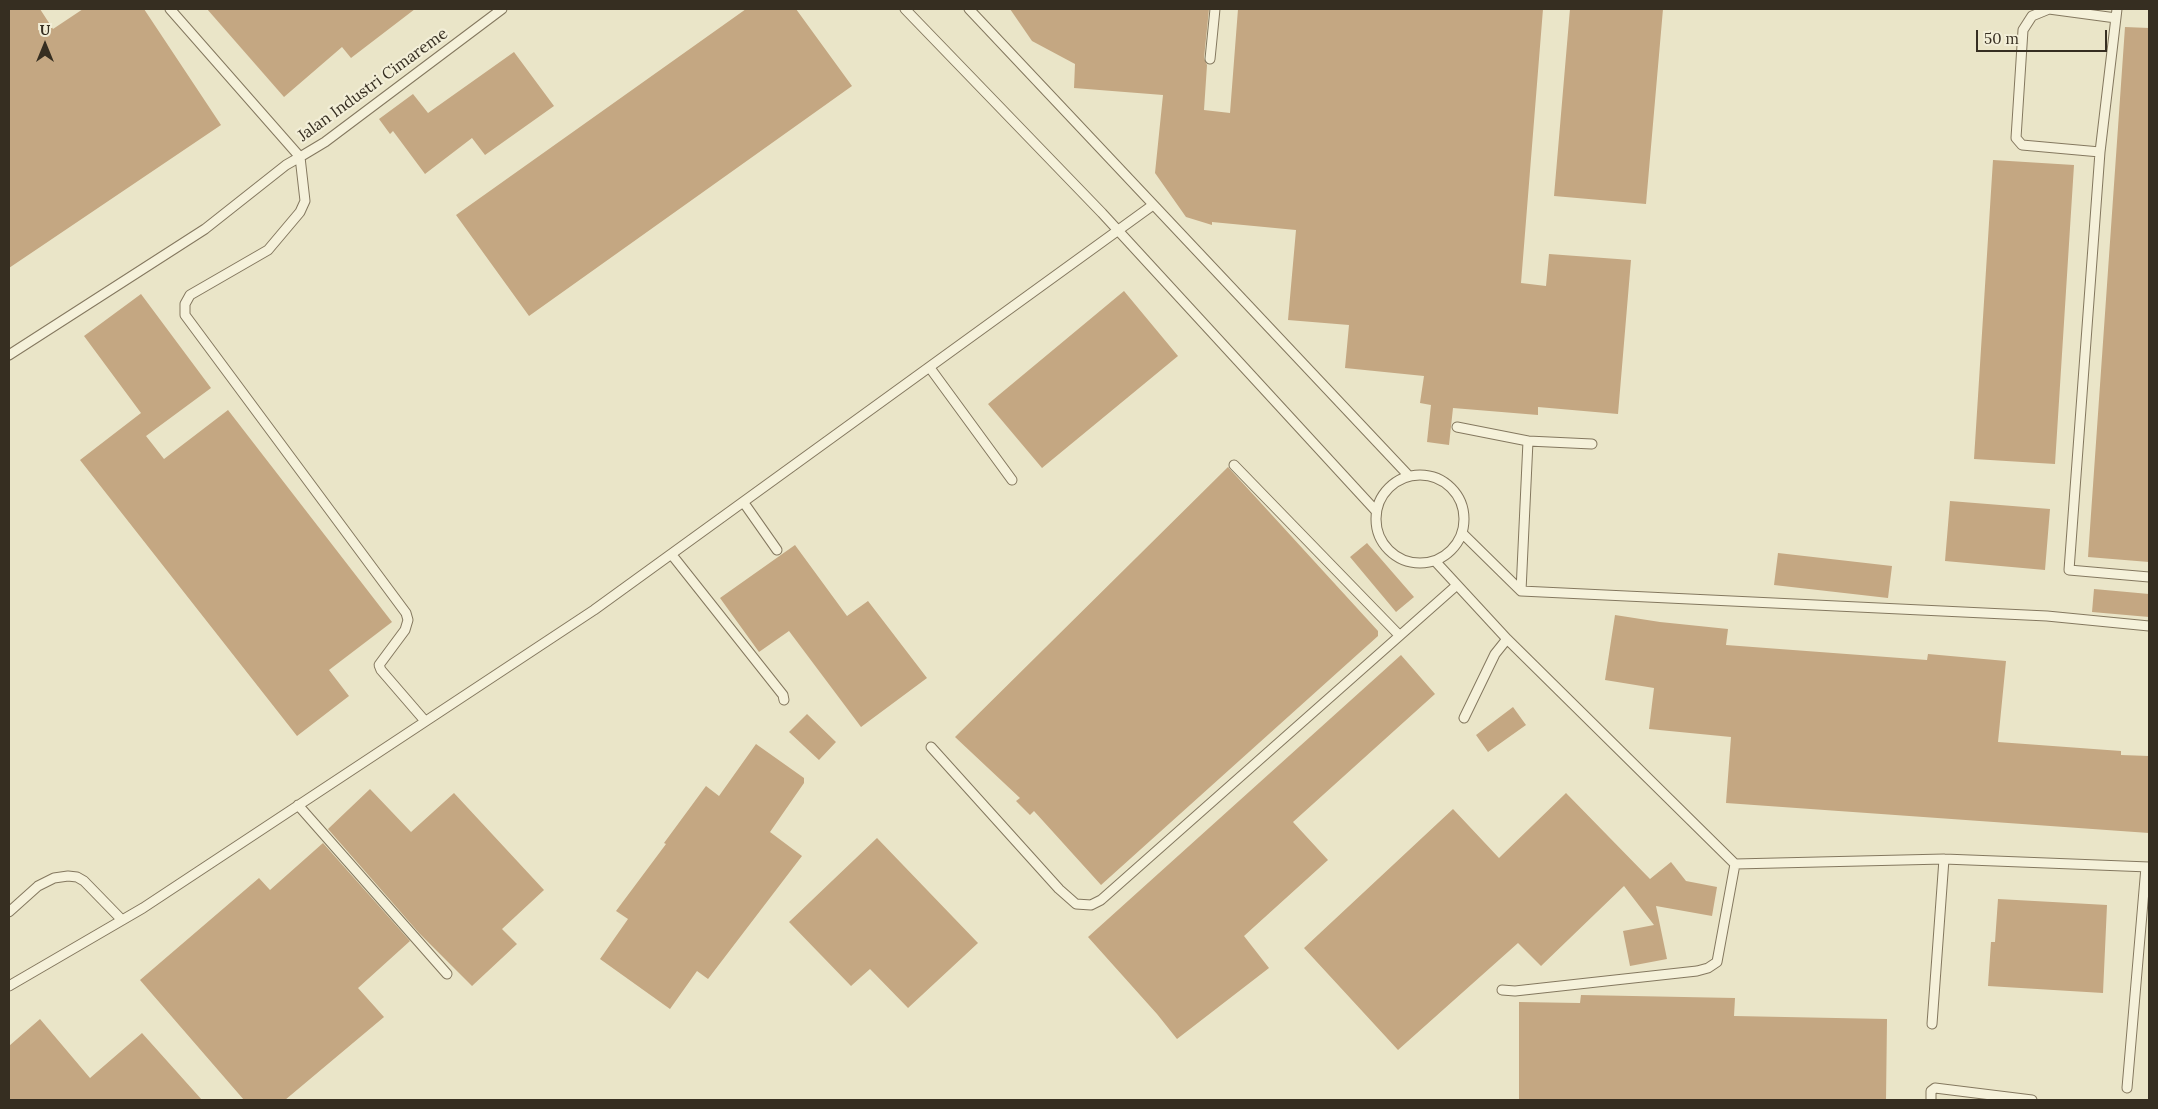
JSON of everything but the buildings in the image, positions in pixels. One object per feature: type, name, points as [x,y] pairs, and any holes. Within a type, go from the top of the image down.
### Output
[{"type":"lane","name":"Jalan Industri Cimareme","points":[[170,9],[300,157],[325,142],[502,9]]},
{"type":"lane","points":[[905,9],[1118,232],[1376,511]]},
{"type":"lane","points":[[968,9],[1409,476]]},
{"type":"lane","points":[[1210,59],[1215,9]]},
{"type":"lane","points":[[2100,152],[2022,145],[2016,138],[2023,30],[2032,16],[2049,9],[2116,13],[2100,152],[2069,570],[2149,577]]},
{"type":"lane","points":[[9,355],[206,229],[286,165],[300,157],[305,201],[300,212],[268,250],[190,295],[185,304],[185,316],[406,613],[408,620],[405,630],[379,665],[381,670],[425,721]]},
{"type":"lane","points":[[9,986],[122,920],[594,610],[1153,205]]},
{"type":"lane","points":[[930,368],[1012,480]]},
{"type":"lane","points":[[1457,427],[1528,441],[1592,444]]},
{"type":"lane","points":[[1522,591],[1528,441]]},
{"type":"lane","points":[[1234,465],[1399,635]]},
{"type":"lane","points":[[1428,475],[1445,483],[1458,496],[1464,514],[1462,533],[1452,550],[1435,561],[1412,563],[1391,553],[1377,534],[1376,511],[1382,495],[1393,483],[1409,476],[1428,475]]},
{"type":"lane","points":[[744,503],[777,550]]},
{"type":"lane","points":[[1462,533],[1522,591],[2047,616],[2149,626]]},
{"type":"lane","points":[[672,555],[783,695],[784,700]]},
{"type":"lane","points":[[1435,561],[1507,638],[1734,864],[1944,859],[2148,867],[2127,1088]]},
{"type":"lane","points":[[931,747],[1059,889],[1076,904],[1091,905],[1101,900],[1457,585]]},
{"type":"lane","points":[[1464,718],[1495,654],[1507,638]]},
{"type":"lane","points":[[298,805],[447,974]]},
{"type":"lane","points":[[1932,1024],[1944,859]]},
{"type":"lane","points":[[1502,990],[1697,971],[1708,968],[1717,962],[1734,864]]},
{"type":"lane","points":[[9,912],[38,886],[54,878],[68,876],[77,877],[84,881],[122,920]]},
{"type":"lane","points":[[1931,1100],[1931,1089],[1935,1088],[2032,1100]]}]
